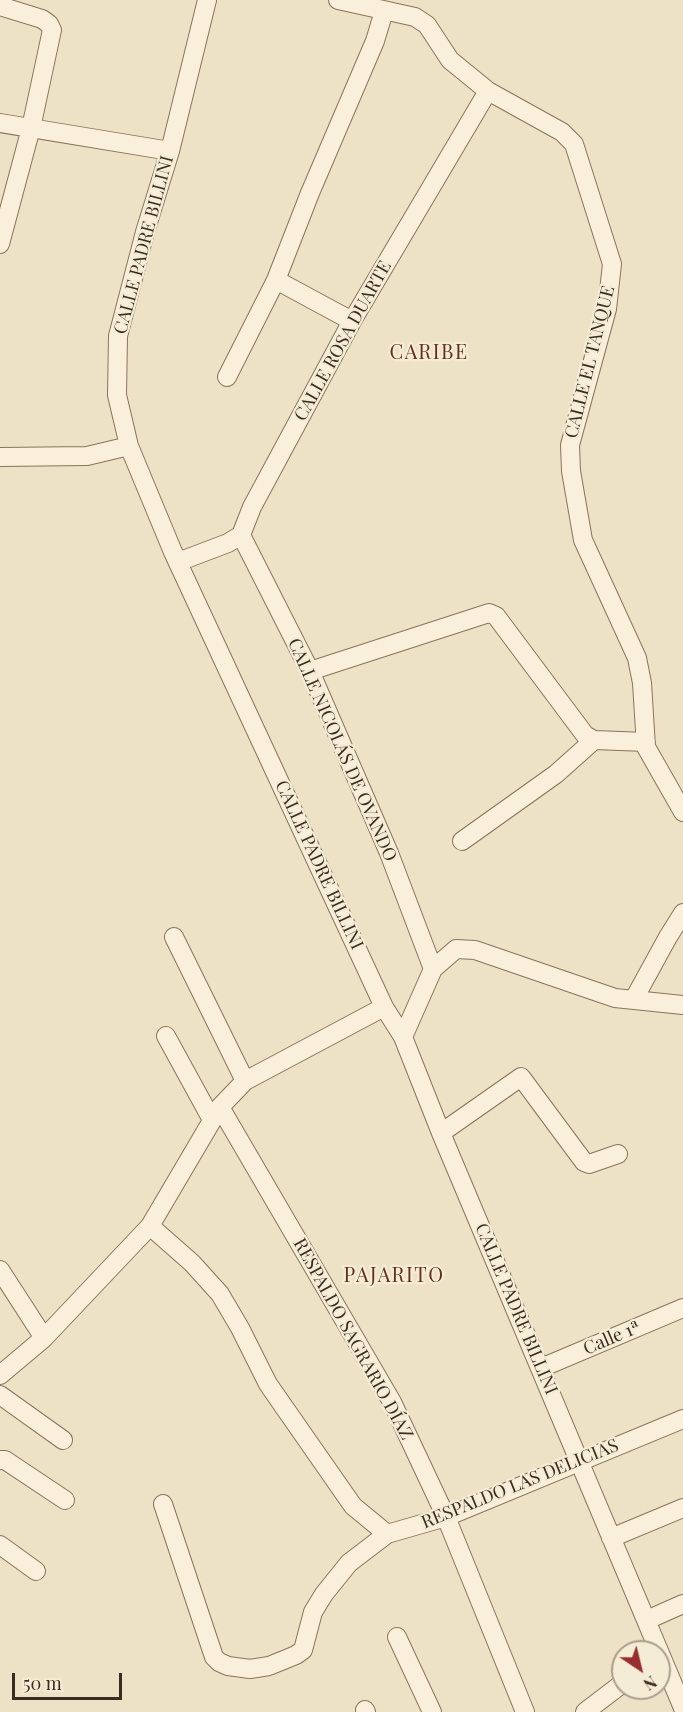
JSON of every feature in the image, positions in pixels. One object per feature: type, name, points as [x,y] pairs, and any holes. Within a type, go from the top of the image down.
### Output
[{"type":"street","name":"CALLE PADRE BILLINI","points":[[207,0],[170,151],[145,232],[118,336],[117,395],[129,446],[178,562],[384,1007],[403,1037],[441,1133],[654,1640]]},
{"type":"street","name":"CALLE EL TANQUE","points":[[338,0],[415,17],[427,25],[450,60],[488,91],[562,132],[574,144],[612,264],[607,309],[570,445],[571,471],[583,540],[637,658],[642,683],[646,747],[683,812]]},
{"type":"street","points":[[0,6],[42,19],[49,24],[51,30],[31,128],[0,244]]},
{"type":"street","points":[[227,377],[276,280],[310,193],[375,41],[384,10]]},
{"type":"street","name":"CALLE ROSA DUARTE","points":[[241,535],[252,507],[352,321],[488,91]]},
{"type":"street","points":[[0,123],[170,151]]},
{"type":"street","points":[[276,280],[352,321]]},
{"type":"street","points":[[0,457],[87,456],[129,446]]},
{"type":"street","points":[[178,562],[228,543],[241,535]]},
{"type":"street","name":"CALLE NICOLÁS DE OVANDO","points":[[241,535],[310,671],[389,853],[433,969]]},
{"type":"street","points":[[310,671],[489,613],[496,616],[585,735],[594,740],[646,742]]},
{"type":"street","points":[[462,842],[556,774],[594,740]]},
{"type":"street","points":[[634,999],[683,913]]},
{"type":"street","points":[[174,937],[245,1081]]},
{"type":"street","points":[[403,1037],[433,969],[456,949],[476,950],[615,998],[683,1005]]},
{"type":"street","points":[[0,1375],[44,1338],[150,1226],[216,1113],[245,1081],[384,1007]]},
{"type":"street","name":"RESPALDO SAGRARIO DÍAZ","points":[[166,1036],[216,1113],[392,1402],[446,1517],[525,1712]]},
{"type":"street","points":[[441,1133],[521,1077],[584,1162],[589,1164],[618,1154]]},
{"type":"street","points":[[150,1226],[192,1263],[220,1294],[268,1384],[353,1506],[387,1534],[349,1563],[324,1594],[313,1612],[303,1650],[269,1666],[249,1669],[228,1666],[214,1657],[163,1504]]},
{"type":"street","points":[[0,1270],[44,1338]]},
{"type":"street","name":"Calle 1ª","points":[[541,1368],[683,1308]]},
{"type":"street","points":[[0,1395],[63,1440]]},
{"type":"street","name":"RESPALDO LAS DELICIAS","points":[[387,1534],[446,1517],[683,1419]]},
{"type":"street","points":[[0,1460],[5,1460],[65,1500]]},
{"type":"street","points":[[611,1538],[683,1508]]},
{"type":"street","points":[[0,1545],[36,1571]]},
{"type":"street","points":[[647,1620],[683,1604]]},
{"type":"street","points":[[397,1637],[432,1712]]},
{"type":"street","name":"CALLE PADRE BILLINI","points":[[671,1678],[681,1698]]},
{"type":"street","points":[[585,1712],[611,1692]]},
{"type":"district","name":"CARIBE","points":[[429,353]]},
{"type":"district","name":"PAJARITO","points":[[394,1276]]}]
